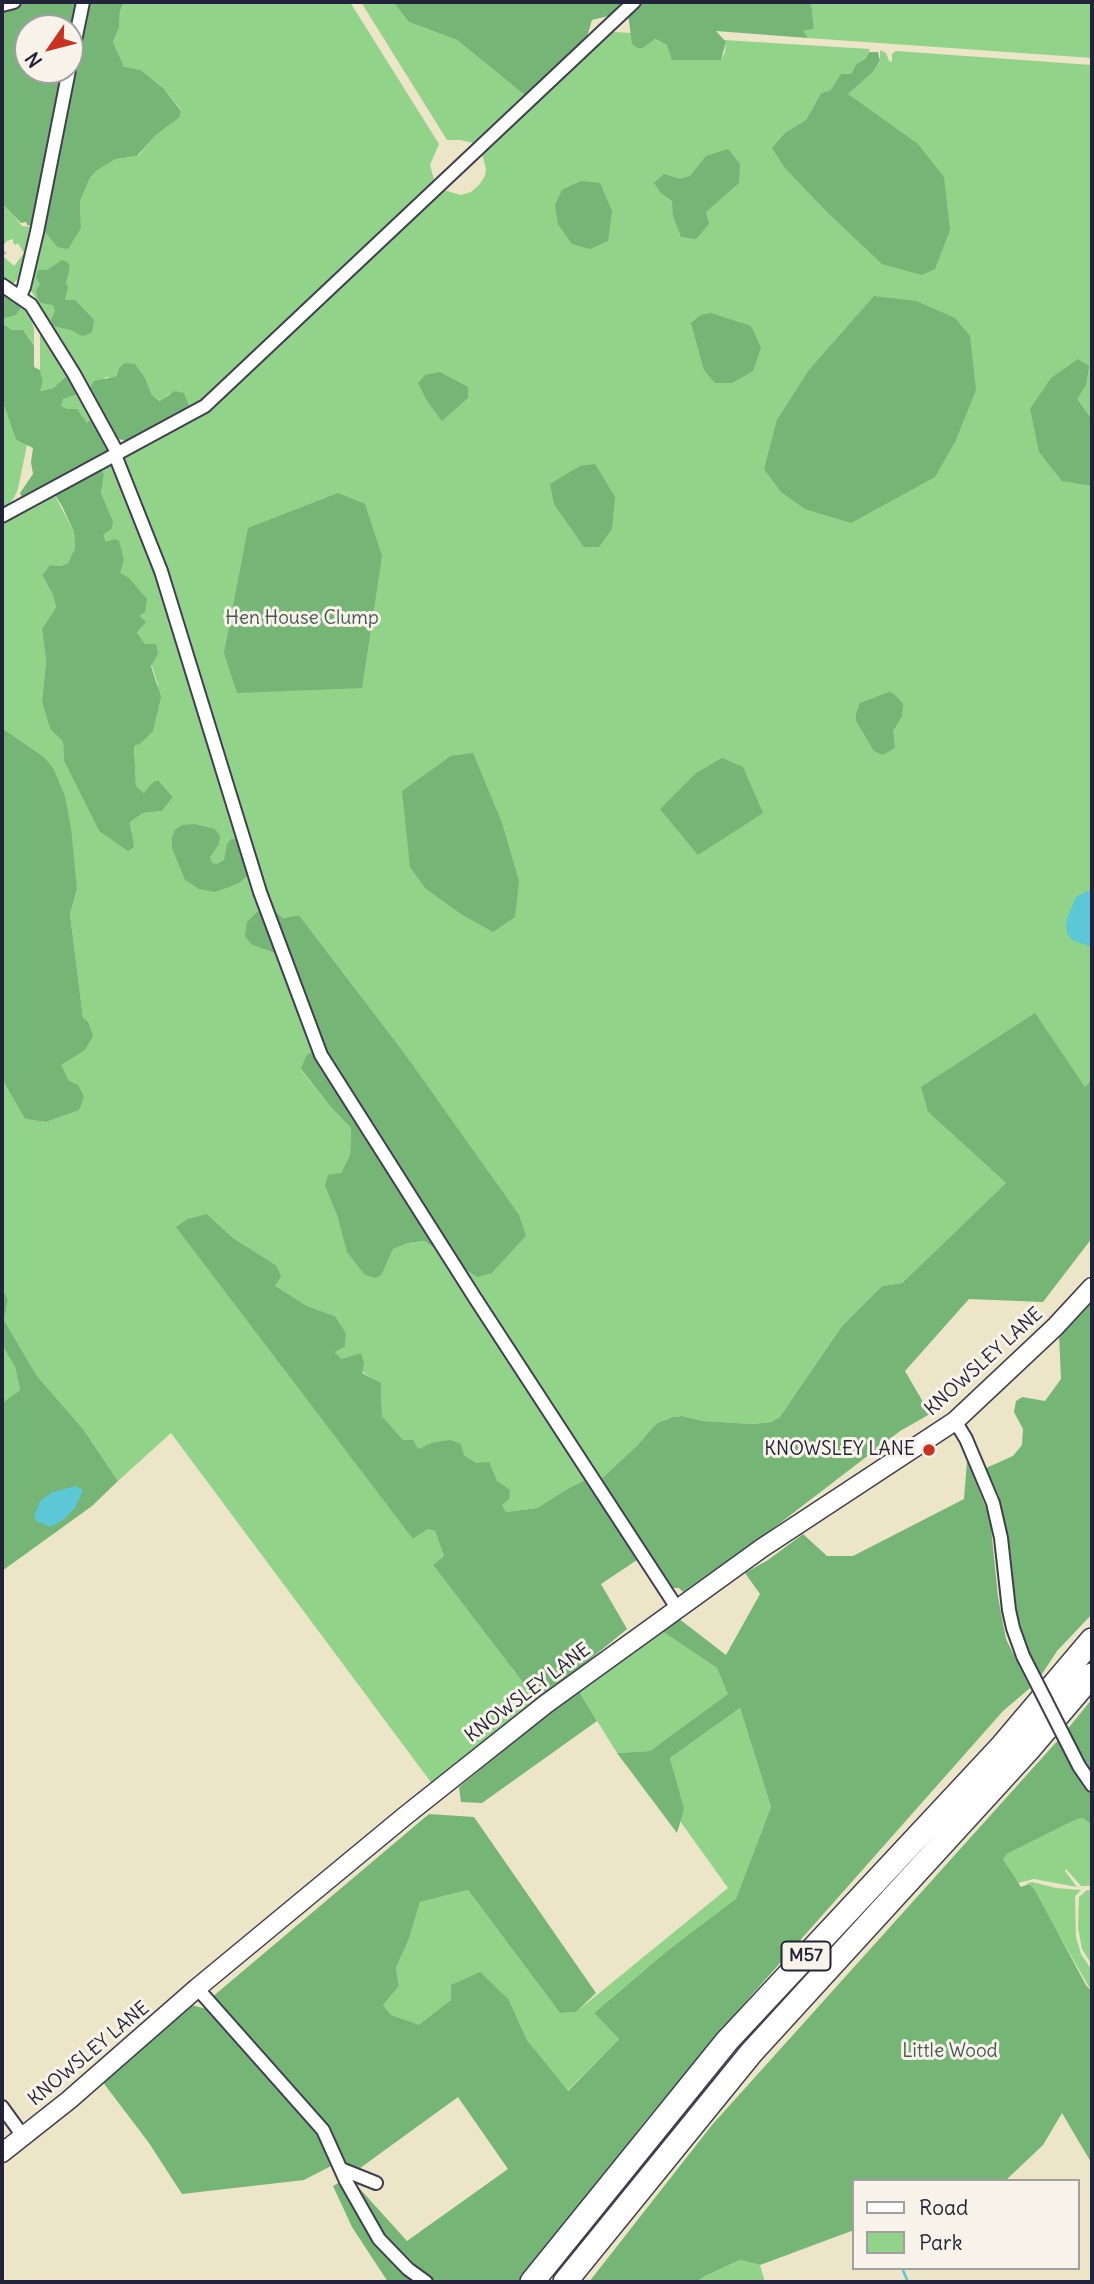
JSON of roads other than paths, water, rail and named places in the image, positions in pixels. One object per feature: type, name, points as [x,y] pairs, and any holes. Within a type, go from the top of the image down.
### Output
[{"type":"highway","name":"M57","points":[[532,2282],[727,2041],[1003,1745],[1092,1640]]},
{"type":"highway","name":"M57","points":[[565,2282],[751,2053],[1028,1751],[1092,1675]]},
{"type":"main road","name":"KNOWSLEY LANE","points":[[2,2153],[69,2100],[197,1988],[546,1703],[762,1548],[955,1422],[1055,1327],[1092,1287]]},
{"type":"street","points":[[2,5],[14,2]]},
{"type":"street","points":[[2,516],[195,413],[212,401],[634,2]]},
{"type":"street","points":[[20,296],[37,233],[67,84]]},
{"type":"street","points":[[2,285],[31,305],[116,454],[161,571],[260,892],[321,1055],[677,1608]]},
{"type":"street","points":[[955,1422],[966,1438],[993,1503],[1001,1538],[1011,1619],[1023,1656],[1079,1766],[1092,1785]]},
{"type":"street","points":[[197,1988],[323,2130],[379,2239],[408,2269],[426,2282]]},
{"type":"street","points":[[2,2107],[23,2136]]},
{"type":"street","points":[[341,2169],[376,2183]]},
{"type":"water","points":[[1092,889],[1092,946],[1089,946],[1074,941],[1068,935],[1066,926],[1076,897]]},
{"type":"water","points":[[76,1486],[83,1490],[75,1508],[63,1520],[50,1527],[35,1520],[40,1501],[53,1492]]},
{"type":"waterway","points":[[903,2270],[908,2282]]},
{"type":"place","name":"KNOWSLEY LANE","points":[[929,1450]]},
{"type":"park label","name":"Hen House Clump","points":[[302,619]]},
{"type":"park label","name":"Little Wood","points":[[950,2052]]}]
